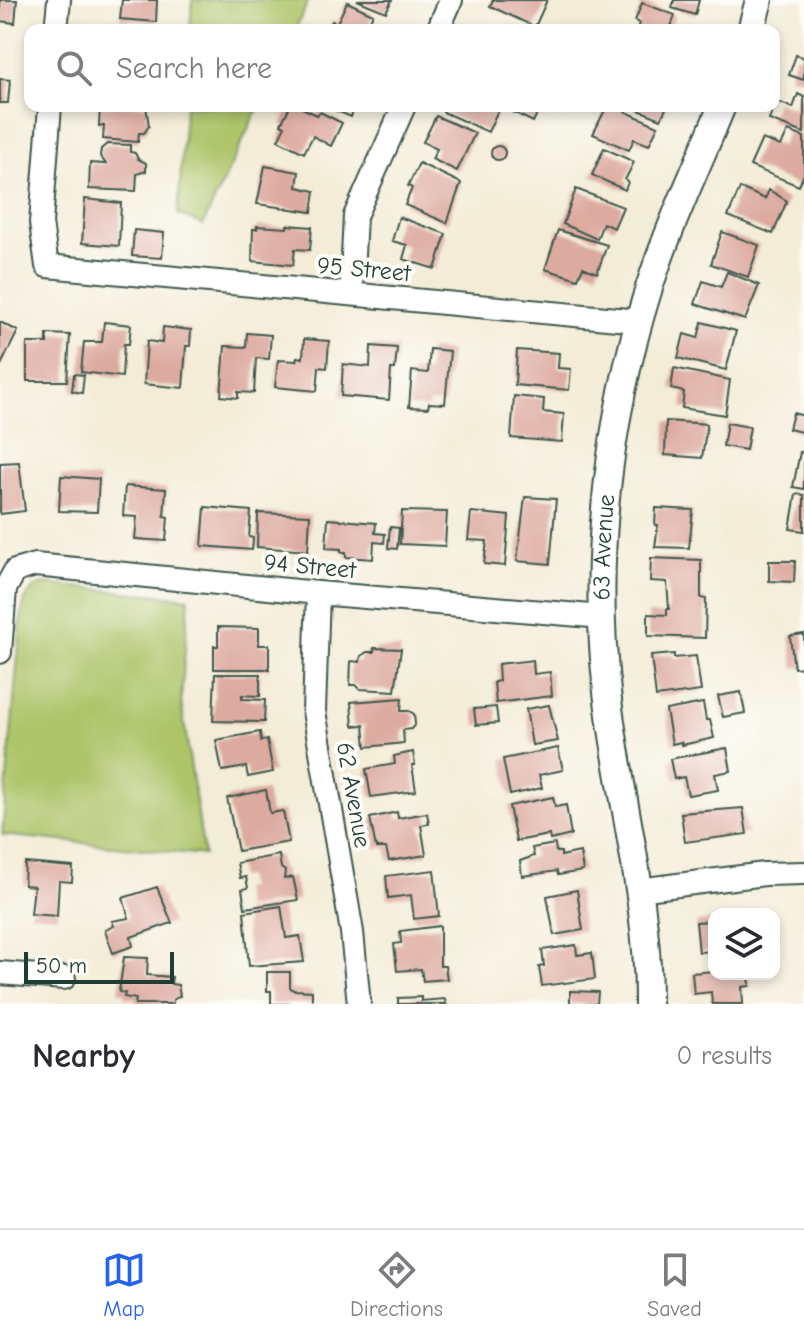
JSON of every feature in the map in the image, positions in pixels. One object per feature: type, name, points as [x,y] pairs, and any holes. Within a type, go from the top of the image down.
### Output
[{"type":"street","points":[[57,24],[59,0]]},
{"type":"street","points":[[441,24],[451,0]]},
{"type":"street","points":[[753,24],[759,0]]},
{"type":"street","name":"95 Street","points":[[50,112],[41,223],[47,266],[639,321]]},
{"type":"street","points":[[351,294],[355,216],[401,112]]},
{"type":"street","name":"63 Avenue","points":[[648,1004],[638,890],[607,691],[603,540],[608,476],[639,321],[657,264],[720,112]]},
{"type":"street","name":"94 Street","points":[[0,652],[5,589],[15,571],[35,565],[603,617]]},
{"type":"street","name":"62 Avenue","points":[[318,593],[314,711],[352,932],[359,1004]]},
{"type":"street","points":[[638,890],[765,874],[804,873]]},
{"type":"street","points":[[0,973],[64,978]]},
{"type":"green space","points":[[192,0],[309,0],[298,24],[190,24]]},
{"type":"green space","points":[[185,112],[256,112],[203,225],[178,214]]},
{"type":"green space","points":[[42,584],[189,598],[181,701],[204,855],[2,835],[22,611],[28,594]]},
{"type":"building","points":[[0,0],[17,0],[15,23],[0,21]]},
{"type":"building","points":[[122,0],[157,0],[156,22],[120,19]]},
{"type":"building","points":[[357,0],[392,0],[386,12]]},
{"type":"building","points":[[493,0],[547,0],[536,24],[529,24],[490,6]]},
{"type":"building","points":[[674,0],[699,0],[695,15],[672,8]]},
{"type":"building","points":[[347,2],[373,14],[369,24],[331,24],[332,21],[337,23]]},
{"type":"building","points":[[642,3],[675,15],[672,24],[639,24],[635,21]]},
{"type":"building","points":[[796,55],[804,58],[804,80],[789,75]]},
{"type":"building","points":[[0,79],[10,80],[8,103],[0,103]]},
{"type":"building","points":[[798,94],[804,97],[804,133],[769,120],[772,112],[780,112],[780,103],[793,108]]},
{"type":"building","points":[[100,112],[147,112],[149,126],[144,133],[139,133],[138,142],[103,139],[104,126],[99,126]]},
{"type":"building","points":[[287,112],[317,115],[320,112],[342,123],[331,146],[313,136],[304,153],[278,140],[285,126],[281,124]]},
{"type":"building","points":[[443,112],[497,112],[488,132]]},
{"type":"building","points":[[513,112],[538,112],[533,122]]},
{"type":"building","points":[[604,112],[626,112],[658,126],[649,145],[634,139],[629,150],[593,134]]},
{"type":"building","points":[[644,112],[664,112],[661,119]]},
{"type":"building","points":[[436,116],[475,133],[457,171],[432,159],[437,149],[423,142]]},
{"type":"building","points":[[788,131],[804,137],[804,174],[799,186],[750,166],[762,139],[781,146]]},
{"type":"building","points":[[107,144],[130,145],[130,152],[146,163],[146,171],[137,174],[136,191],[89,189],[90,163],[106,164],[100,156],[101,149]]},
{"type":"building","points":[[498,146],[505,153],[498,160],[491,153]]},
{"type":"building","points":[[604,148],[634,162],[625,180],[628,182],[625,190],[592,175]]},
{"type":"building","points":[[419,163],[461,183],[447,223],[405,205],[412,188],[408,186]]},
{"type":"building","points":[[265,166],[299,172],[297,187],[315,191],[312,212],[257,204]]},
{"type":"building","points":[[740,188],[765,199],[769,190],[787,201],[773,234],[728,216]]},
{"type":"building","points":[[576,189],[623,207],[614,228],[603,223],[597,239],[563,224]]},
{"type":"building","points":[[85,199],[121,203],[119,246],[82,243]]},
{"type":"building","points":[[399,217],[446,234],[435,269],[403,259],[407,245],[392,241]]},
{"type":"building","points":[[287,225],[312,227],[310,250],[295,249],[293,265],[252,261],[253,229],[257,226],[287,228]]},
{"type":"building","points":[[134,230],[164,233],[162,258],[132,256]]},
{"type":"building","points":[[558,230],[607,245],[597,273],[583,267],[578,279],[545,269]]},
{"type":"building","points":[[722,232],[759,245],[748,277],[711,264]]},
{"type":"building","points":[[727,272],[759,285],[745,320],[695,304],[703,281],[721,287]]},
{"type":"building","points":[[0,322],[18,331],[0,367]]},
{"type":"building","points":[[104,322],[131,325],[129,344],[124,344],[122,377],[81,372],[84,342],[102,342]]},
{"type":"building","points":[[702,322],[736,331],[726,370],[678,358],[684,334],[698,338]]},
{"type":"building","points":[[163,327],[191,330],[190,346],[186,346],[183,388],[144,384],[147,341],[162,343]]},
{"type":"building","points":[[247,333],[271,335],[269,359],[256,358],[254,393],[238,392],[238,398],[221,396],[225,346],[246,347]]},
{"type":"building","points":[[47,334],[70,335],[67,381],[27,381],[27,343],[47,343]]},
{"type":"building","points":[[304,339],[329,341],[327,368],[319,367],[317,391],[275,387],[278,360],[296,361],[297,357],[303,358]]},
{"type":"building","points":[[371,346],[397,348],[395,369],[391,369],[389,400],[341,396],[343,364],[370,367]]},
{"type":"building","points":[[430,349],[450,351],[445,404],[429,403],[428,408],[409,407],[412,371],[428,373]]},
{"type":"building","points":[[517,350],[559,353],[558,368],[571,369],[569,390],[515,385]]},
{"type":"building","points":[[674,368],[730,380],[725,415],[682,408],[684,392],[671,389]]},
{"type":"building","points":[[74,374],[84,375],[82,393],[72,391]]},
{"type":"building","points":[[514,396],[544,399],[543,412],[564,414],[562,442],[511,438]]},
{"type":"building","points":[[793,413],[804,416],[801,432],[789,429]]},
{"type":"building","points":[[666,421],[707,424],[702,458],[665,455]]},
{"type":"building","points":[[727,423],[750,427],[746,450],[723,446]]},
{"type":"building","points":[[800,452],[804,453],[804,489],[793,487]]},
{"type":"building","points":[[19,462],[25,511],[0,514],[0,463]]},
{"type":"building","points":[[61,476],[99,479],[97,512],[59,511]]},
{"type":"building","points":[[125,486],[166,489],[166,541],[135,539],[137,517],[123,516]]},
{"type":"building","points":[[796,494],[804,495],[804,531],[790,529]]},
{"type":"building","points":[[525,497],[556,499],[550,564],[517,561]]},
{"type":"building","points":[[205,507],[251,511],[249,537],[253,538],[252,550],[202,546]]},
{"type":"building","points":[[656,508],[693,510],[689,548],[655,547],[658,525],[655,525]]},
{"type":"building","points":[[402,511],[447,512],[445,546],[400,544]]},
{"type":"building","points":[[471,512],[509,516],[505,566],[484,564],[487,541],[468,540]]},
{"type":"building","points":[[258,513],[310,515],[308,551],[257,547]]},
{"type":"building","points":[[328,519],[376,523],[375,533],[385,534],[384,543],[374,542],[373,559],[346,557],[346,552],[341,552],[341,549],[326,548]]},
{"type":"building","points":[[390,527],[399,528],[397,549],[388,548]]},
{"type":"building","points":[[651,558],[701,560],[701,598],[706,599],[705,638],[648,636],[648,614],[667,615],[669,609],[667,582],[650,581]]},
{"type":"building","points":[[769,561],[795,561],[794,582],[769,581]]},
{"type":"building","points":[[218,627],[259,628],[259,645],[269,645],[269,669],[214,669]]},
{"type":"building","points":[[804,634],[804,667],[794,668],[790,636]]},
{"type":"building","points":[[374,648],[401,649],[395,691],[360,689],[350,685],[351,661],[360,662],[361,656],[374,652]]},
{"type":"building","points":[[674,654],[674,658],[696,656],[701,691],[656,697],[651,656]]},
{"type":"building","points":[[533,660],[534,674],[550,672],[552,696],[496,703],[494,682],[499,681],[498,664]]},
{"type":"building","points":[[215,674],[260,674],[260,696],[242,695],[242,699],[265,700],[264,722],[213,721]]},
{"type":"building","points":[[741,692],[745,713],[723,717],[718,696]]},
{"type":"building","points":[[402,698],[401,711],[414,714],[415,724],[411,729],[403,730],[404,743],[366,747],[364,725],[353,726],[351,702]]},
{"type":"building","points":[[703,703],[714,738],[682,745],[681,742],[672,744],[666,710]]},
{"type":"building","points":[[549,705],[558,741],[532,745],[526,709]]},
{"type":"building","points":[[496,707],[498,723],[476,725],[474,709]]},
{"type":"building","points":[[260,732],[261,741],[267,740],[273,772],[248,777],[246,767],[222,771],[216,740]]},
{"type":"building","points":[[558,748],[563,770],[539,775],[542,788],[510,795],[503,759]]},
{"type":"building","points":[[727,748],[731,771],[715,774],[718,790],[688,795],[684,777],[674,779],[670,759]]},
{"type":"building","points":[[413,752],[416,791],[371,797],[366,769],[395,764],[394,756]]},
{"type":"building","points":[[266,790],[270,813],[283,811],[289,842],[238,851],[227,798]]},
{"type":"building","points":[[553,797],[555,807],[566,805],[571,835],[550,840],[549,835],[516,841],[509,806]]},
{"type":"building","points":[[743,808],[747,834],[685,842],[681,813]]},
{"type":"building","points":[[397,812],[398,818],[427,813],[429,824],[421,825],[426,855],[389,861],[386,848],[376,848],[370,818]]},
{"type":"building","points":[[555,844],[556,852],[561,852],[561,856],[580,852],[583,871],[522,876],[520,861],[534,856],[532,848]]},
{"type":"building","points":[[279,855],[281,868],[285,871],[284,879],[293,877],[298,900],[245,908],[242,889],[248,888],[246,877],[240,878],[237,863]]},
{"type":"building","points":[[25,863],[73,867],[72,882],[59,881],[57,916],[31,914],[34,886],[24,885]]},
{"type":"building","points":[[434,870],[439,916],[414,919],[411,895],[388,898],[386,876]]},
{"type":"building","points":[[157,887],[172,923],[131,937],[133,946],[113,953],[105,930],[114,926],[112,921],[129,918],[123,898]]},
{"type":"building","points":[[577,890],[583,930],[554,935],[547,896]]},
{"type":"building","points":[[281,906],[286,938],[300,936],[304,962],[249,966],[244,912]]},
{"type":"building","points":[[708,921],[708,951],[699,952],[696,922]]},
{"type":"building","points":[[440,926],[440,966],[445,966],[447,979],[423,981],[421,969],[397,971],[394,944],[401,943],[400,931]]},
{"type":"building","points":[[576,945],[577,955],[592,953],[595,979],[542,986],[539,967],[544,966],[542,950]]},
{"type":"building","points":[[124,957],[148,958],[147,975],[172,977],[171,984],[178,985],[180,996],[173,1000],[173,1004],[135,1004],[136,999],[124,997],[125,993],[119,992]]},
{"type":"building","points":[[267,972],[290,972],[290,987],[293,990],[312,991],[312,1004],[271,1004]]},
{"type":"building","points":[[708,972],[708,980],[750,980],[750,986],[742,987],[743,1004],[712,1004],[711,992],[694,994],[692,973]]},
{"type":"building","points":[[570,991],[598,992],[597,1004],[570,1004]]},
{"type":"building","points":[[421,997],[421,1001],[445,999],[446,1004],[398,1004],[398,998]]}]
